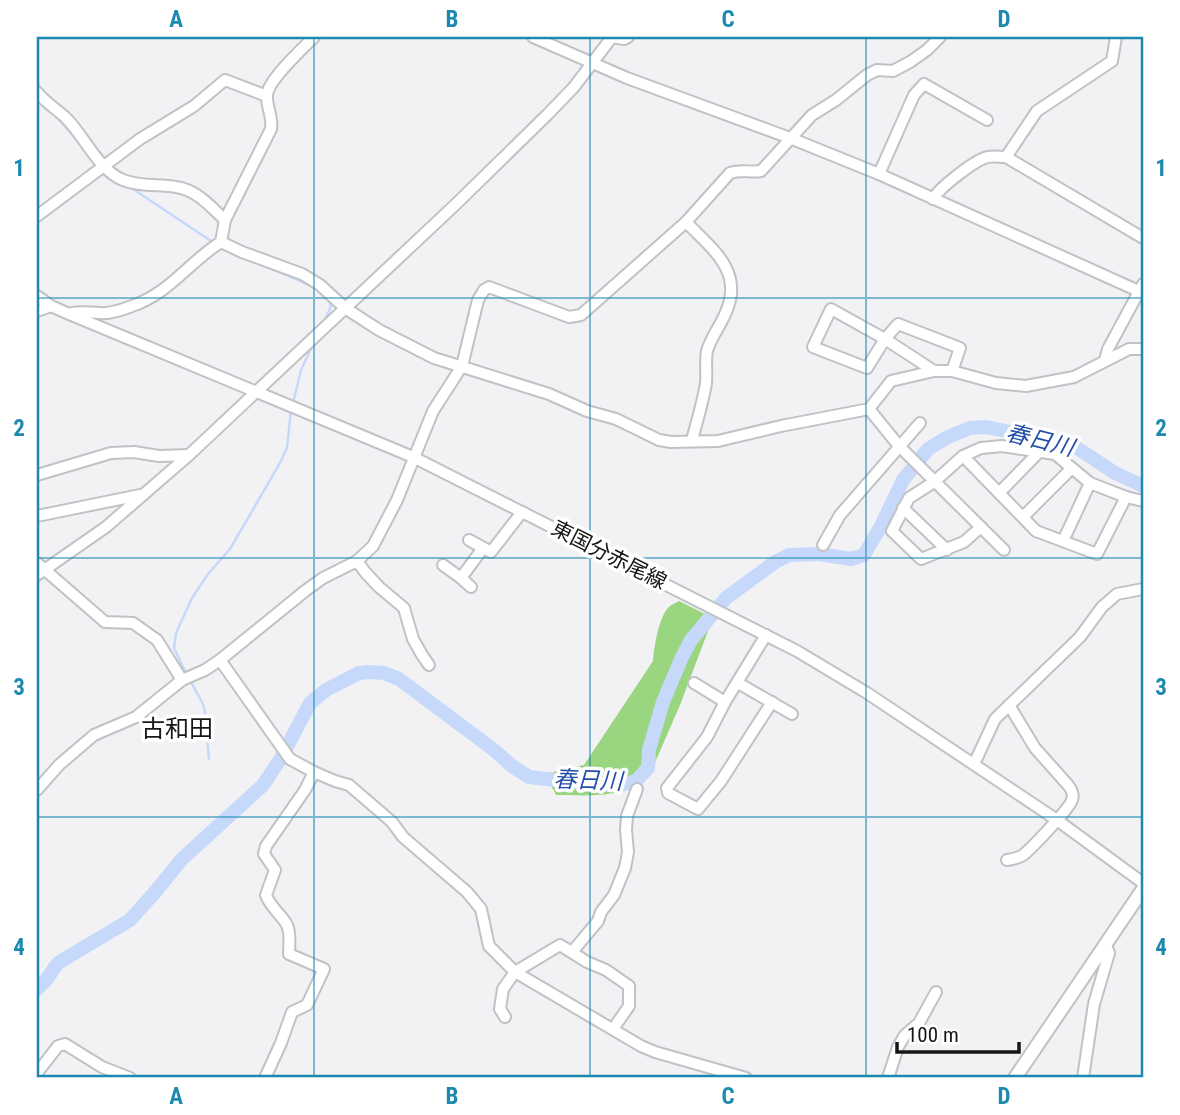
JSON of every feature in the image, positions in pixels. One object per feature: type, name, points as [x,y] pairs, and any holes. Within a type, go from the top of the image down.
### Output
[{"type":"main road","points":[[1015,1078],[1143,889]]},
{"type":"street","points":[[69,314],[79,311],[103,314],[143,302],[171,285],[208,250],[221,242],[225,220],[271,129],[267,96],[270,86],[314,37]]},
{"type":"street","points":[[533,37],[592,64],[879,174],[1142,289],[1108,349],[1105,360]]},
{"type":"street","points":[[182,680],[156,640],[133,623],[105,622],[39,569],[106,527],[189,455],[539,123],[574,87],[612,37],[628,37]]},
{"type":"street","points":[[37,790],[59,765],[94,735],[136,717],[182,680],[220,660],[304,591],[357,561],[373,546],[397,500],[433,411],[462,366],[478,300],[484,290],[489,287],[569,317],[581,315],[686,222],[730,173],[738,170],[761,171],[812,115],[867,75],[877,70],[893,71],[910,62],[940,37]]},
{"type":"street","points":[[1006,157],[1037,111],[1112,61],[1116,37]]},
{"type":"street","points":[[37,216],[140,139],[194,106],[225,80],[267,96]]},
{"type":"street","points":[[879,174],[914,95],[924,84],[987,120]]},
{"type":"street","points":[[37,92],[66,118],[111,174],[131,183],[178,187],[191,192],[202,197],[225,220]]},
{"type":"street","points":[[933,199],[947,184],[987,156],[1006,157],[1143,239]]},
{"type":"street","points":[[686,222],[724,261],[732,284],[731,300],[706,354],[706,381],[692,440]]},
{"type":"street","points":[[221,242],[302,274],[320,285],[345,308],[379,330],[434,358],[549,394],[587,411],[616,419],[659,440],[671,442],[718,440],[869,409],[891,381],[934,371],[952,371],[996,383],[1026,386],[1074,377],[1129,349],[1143,349]]},
{"type":"street","name":"東国分赤尾線","points":[[37,296],[69,314],[413,457],[797,651],[867,693],[974,764],[1143,883]]},
{"type":"street","points":[[37,312],[51,306]]},
{"type":"street","points":[[934,371],[885,340],[831,309],[813,347],[867,368],[885,340],[898,324],[960,348],[952,371]]},
{"type":"street","points":[[869,409],[899,446],[1004,550]]},
{"type":"street","points":[[823,545],[840,514],[920,423]]},
{"type":"street","points":[[981,527],[964,542],[921,559],[892,531],[909,498],[932,479],[963,456],[981,449],[1002,446],[1055,454],[1090,483],[1143,501]]},
{"type":"street","points":[[999,493],[1039,452]]},
{"type":"street","points":[[37,475],[111,453],[189,455]]},
{"type":"street","points":[[963,456],[1036,531],[1097,554],[1126,497]]},
{"type":"street","points":[[1023,517],[1072,468]]},
{"type":"street","points":[[1063,541],[1090,483]]},
{"type":"street","points":[[37,516],[144,494]]},
{"type":"street","points":[[903,508],[947,550]]},
{"type":"street","points":[[469,540],[491,552],[522,512]]},
{"type":"street","points":[[461,578],[484,548]]},
{"type":"street","points":[[357,561],[379,587],[404,608],[413,639],[429,665]]},
{"type":"street","points":[[443,565],[471,587]]},
{"type":"street","points":[[974,764],[995,719],[1080,637],[1102,607],[1117,594],[1143,589]]},
{"type":"street","points":[[766,635],[707,737],[667,789],[668,793],[698,809],[722,780],[772,702]]},
{"type":"street","points":[[220,660],[290,759],[314,772],[349,785],[392,822],[403,837],[467,892],[481,909],[489,946],[515,972],[640,1046],[746,1078]]},
{"type":"street","points":[[694,683],[725,702]]},
{"type":"street","points":[[738,683],[792,714]]},
{"type":"street","points":[[1007,860],[1023,855],[1057,820],[1073,797],[1072,790],[1035,748],[1009,705]]},
{"type":"street","points":[[265,1078],[292,1012],[307,1005],[324,969],[289,954],[288,926],[269,903],[266,895],[275,870],[264,854],[266,846],[305,790],[314,772]]},
{"type":"street","points":[[572,952],[598,920],[619,884],[628,852],[628,816],[637,789]]},
{"type":"street","points":[[505,1017],[500,1009],[503,989],[515,972],[560,945],[629,986],[629,1006],[613,1029]]},
{"type":"street","points":[[1083,1078],[1094,1004],[1109,953],[1106,945]]},
{"type":"street","points":[[888,1078],[898,1047],[905,1035],[919,1023],[936,992]]},
{"type":"street","points":[[37,1073],[58,1046],[65,1044],[102,1067],[130,1078]]},
{"type":"green space","points":[[679,601],[713,618],[650,774],[630,788],[618,792],[556,795],[545,774],[584,765],[653,661],[662,617],[669,607]]},
{"type":"waterway","points":[[52,112],[78,141]]},
{"type":"waterway","points":[[130,187],[214,243]]},
{"type":"waterway","points":[[255,262],[310,285]]},
{"type":"waterway","points":[[324,322],[331,306],[329,300]]},
{"type":"waterway","points":[[293,403],[301,370],[313,344]]},
{"type":"waterway","points":[[186,673],[174,648],[176,633],[192,598],[230,549],[280,463],[287,448],[291,410]]},
{"type":"waterway","name":"春日川","points":[[37,989],[58,963],[130,920],[182,859],[263,785],[281,758],[310,703],[326,690],[359,673],[384,673],[399,679],[529,777],[621,785],[636,781],[648,768],[649,750],[663,702],[682,657],[691,640],[726,598],[775,562],[789,555],[819,554],[851,559],[864,555],[903,480],[928,449],[948,437],[970,428],[986,427],[1032,439],[1051,438],[1074,446],[1115,473],[1143,486]]},
{"type":"waterway","points":[[191,682],[205,711],[209,759]]},
{"type":"district","name":"古和田","points":[[177,729]]}]
